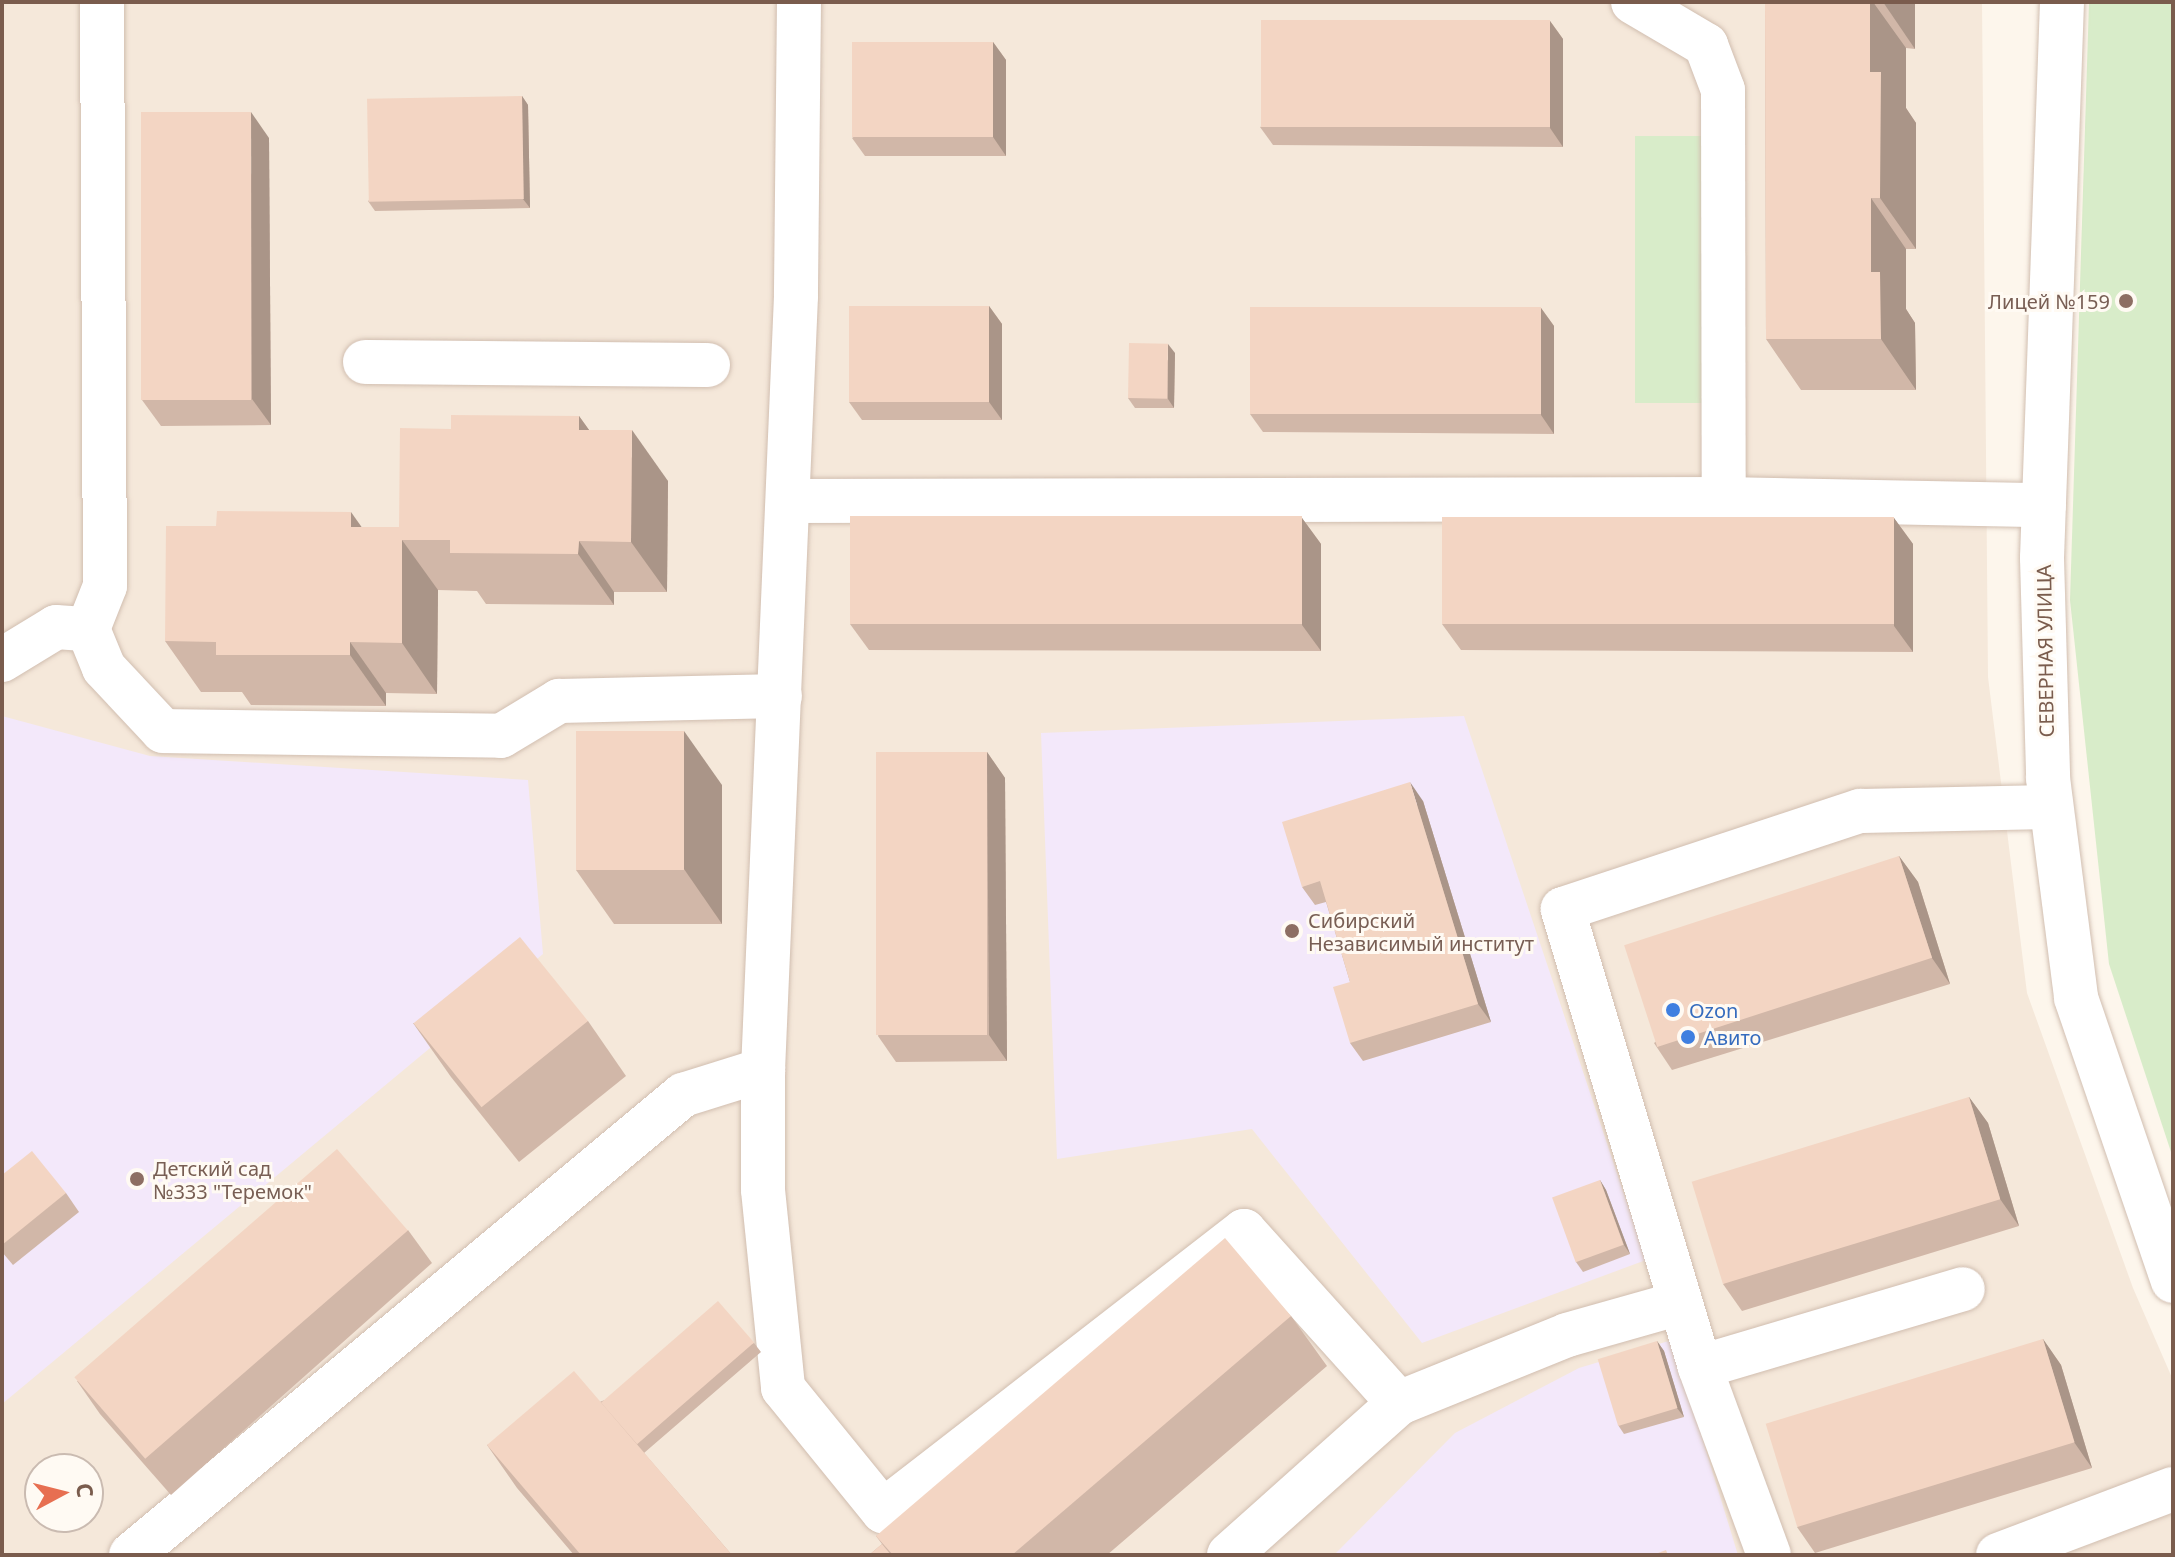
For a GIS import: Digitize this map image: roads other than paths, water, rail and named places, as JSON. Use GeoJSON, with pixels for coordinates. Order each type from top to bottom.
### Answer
{"type":"FeatureCollection","features":[{"type":"Feature","properties":{"kind":"street"},"geometry":{"type":"LineString","coordinates":[[102,2],[105,586],[88,629],[104,668],[163,731],[501,736],[559,701],[780,696]]}},
{"type":"Feature","properties":{"kind":"street"},"geometry":{"type":"LineString","coordinates":[[799,2],[788,501],[763,1070],[763,1190],[783,1388],[883,1511],[1244,1231],[1399,1403]]}},
{"type":"Feature","properties":{"kind":"street"},"geometry":{"type":"LineString","coordinates":[[1633,2],[1706,45],[1723,90],[1724,499]]}},
{"type":"Feature","properties":{"kind":"street","name":"СЕВЕРНАЯ УЛИЦА"},"geometry":{"type":"LineString","coordinates":[[2062,2],[2044,505],[2050,807],[2076,998],[2173,1281]]}},
{"type":"Feature","properties":{"kind":"street"},"geometry":{"type":"LineString","coordinates":[[365,362],[708,365]]}},
{"type":"Feature","properties":{"kind":"street"},"geometry":{"type":"LineString","coordinates":[[788,501],[1724,499],[2044,505]]}},
{"type":"Feature","properties":{"kind":"street"},"geometry":{"type":"LineString","coordinates":[[2,660],[56,627],[88,629]]}},
{"type":"Feature","properties":{"kind":"street"},"geometry":{"type":"LineString","coordinates":[[1769,1555],[1700,1367],[1563,909],[1860,811],[2050,807]]}},
{"type":"Feature","properties":{"kind":"street"},"geometry":{"type":"LineString","coordinates":[[131,1555],[683,1095],[763,1070]]}},
{"type":"Feature","properties":{"kind":"street"},"geometry":{"type":"LineString","coordinates":[[1700,1367],[1963,1289]]}},
{"type":"Feature","properties":{"kind":"street"},"geometry":{"type":"LineString","coordinates":[[1229,1555],[1399,1403],[1567,1335],[1680,1303]]}},
{"type":"Feature","properties":{"kind":"street"},"geometry":{"type":"LineString","coordinates":[[1998,1555],[2173,1489]]}},
{"type":"Feature","properties":{"kind":"place","name":"Лицей №159"},"geometry":{"type":"Point","coordinates":[2126,301]}},
{"type":"Feature","properties":{"kind":"place","name":"Сибирский Независимый институт"},"geometry":{"type":"Point","coordinates":[1292,931]}},
{"type":"Feature","properties":{"kind":"place","name":"Ozon"},"geometry":{"type":"Point","coordinates":[1673,1010]}},
{"type":"Feature","properties":{"kind":"place","name":"Авито"},"geometry":{"type":"Point","coordinates":[1688,1037]}},
{"type":"Feature","properties":{"kind":"place","name":"Детский сад №333 \"Теремок\""},"geometry":{"type":"Point","coordinates":[137,1179]}}]}
